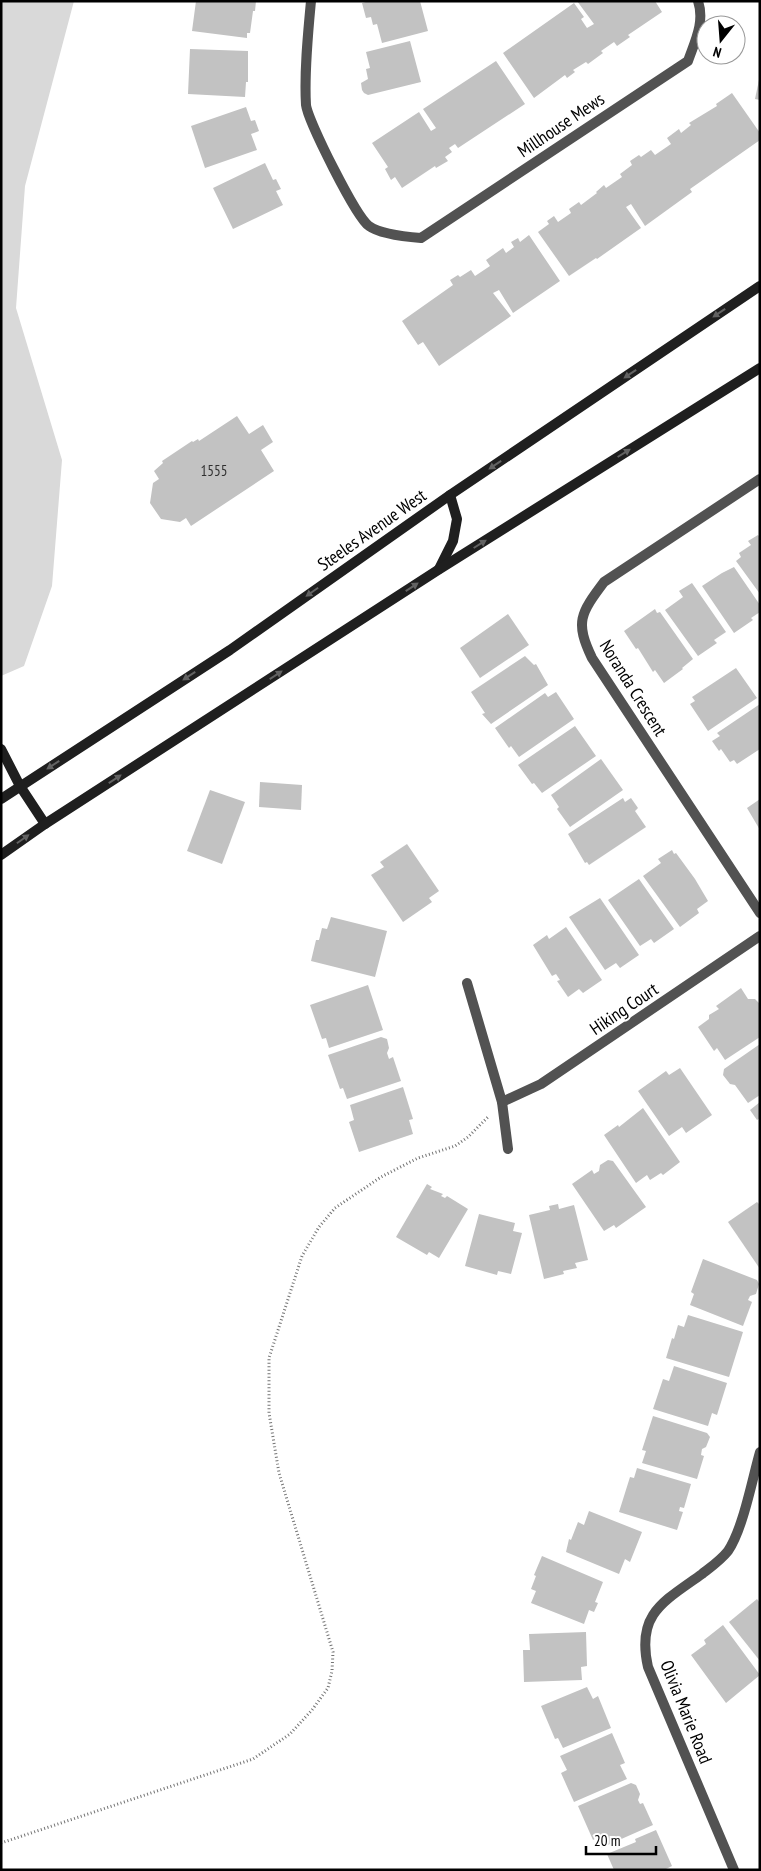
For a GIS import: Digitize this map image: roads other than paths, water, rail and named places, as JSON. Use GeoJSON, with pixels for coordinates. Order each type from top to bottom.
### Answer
{"type":"FeatureCollection","features":[{"type":"Feature","properties":{"kind":"main road","name":"Steeles Avenue West"},"geometry":{"type":"LineString","coordinates":[[1,799],[230,650],[450,495],[760,286]]}},
{"type":"Feature","properties":{"kind":"main road"},"geometry":{"type":"LineString","coordinates":[[1,855],[45,824],[438,570],[760,368]]}},
{"type":"Feature","properties":{"kind":"main road"},"geometry":{"type":"LineString","coordinates":[[438,570],[454,541],[457,519],[450,495]]}},
{"type":"Feature","properties":{"kind":"main road"},"geometry":{"type":"LineString","coordinates":[[1,749],[20,786],[45,824]]}},
{"type":"Feature","properties":{"kind":"street","name":"Millhouse Mews"},"geometry":{"type":"LineString","coordinates":[[311,1],[306,107],[340,184],[369,226],[397,236],[421,238],[688,60],[699,29],[701,9],[698,1]]}},
{"type":"Feature","properties":{"kind":"street","name":"Noranda Crescent"},"geometry":{"type":"LineString","coordinates":[[760,479],[604,582],[590,601],[581,620],[583,639],[592,658],[760,913]]}},
{"type":"Feature","properties":{"kind":"street","name":"Hiking Court"},"geometry":{"type":"LineString","coordinates":[[502,1102],[542,1084],[760,936]]}},
{"type":"Feature","properties":{"kind":"street"},"geometry":{"type":"LineString","coordinates":[[467,983],[502,1102],[508,1149]]}},
{"type":"Feature","properties":{"kind":"street","name":"Olivia Marie Road"},"geometry":{"type":"LineString","coordinates":[[734,1870],[648,1667],[644,1651],[644,1636],[647,1623],[655,1611],[676,1592],[713,1566],[726,1553],[738,1528],[760,1452]]}}]}
